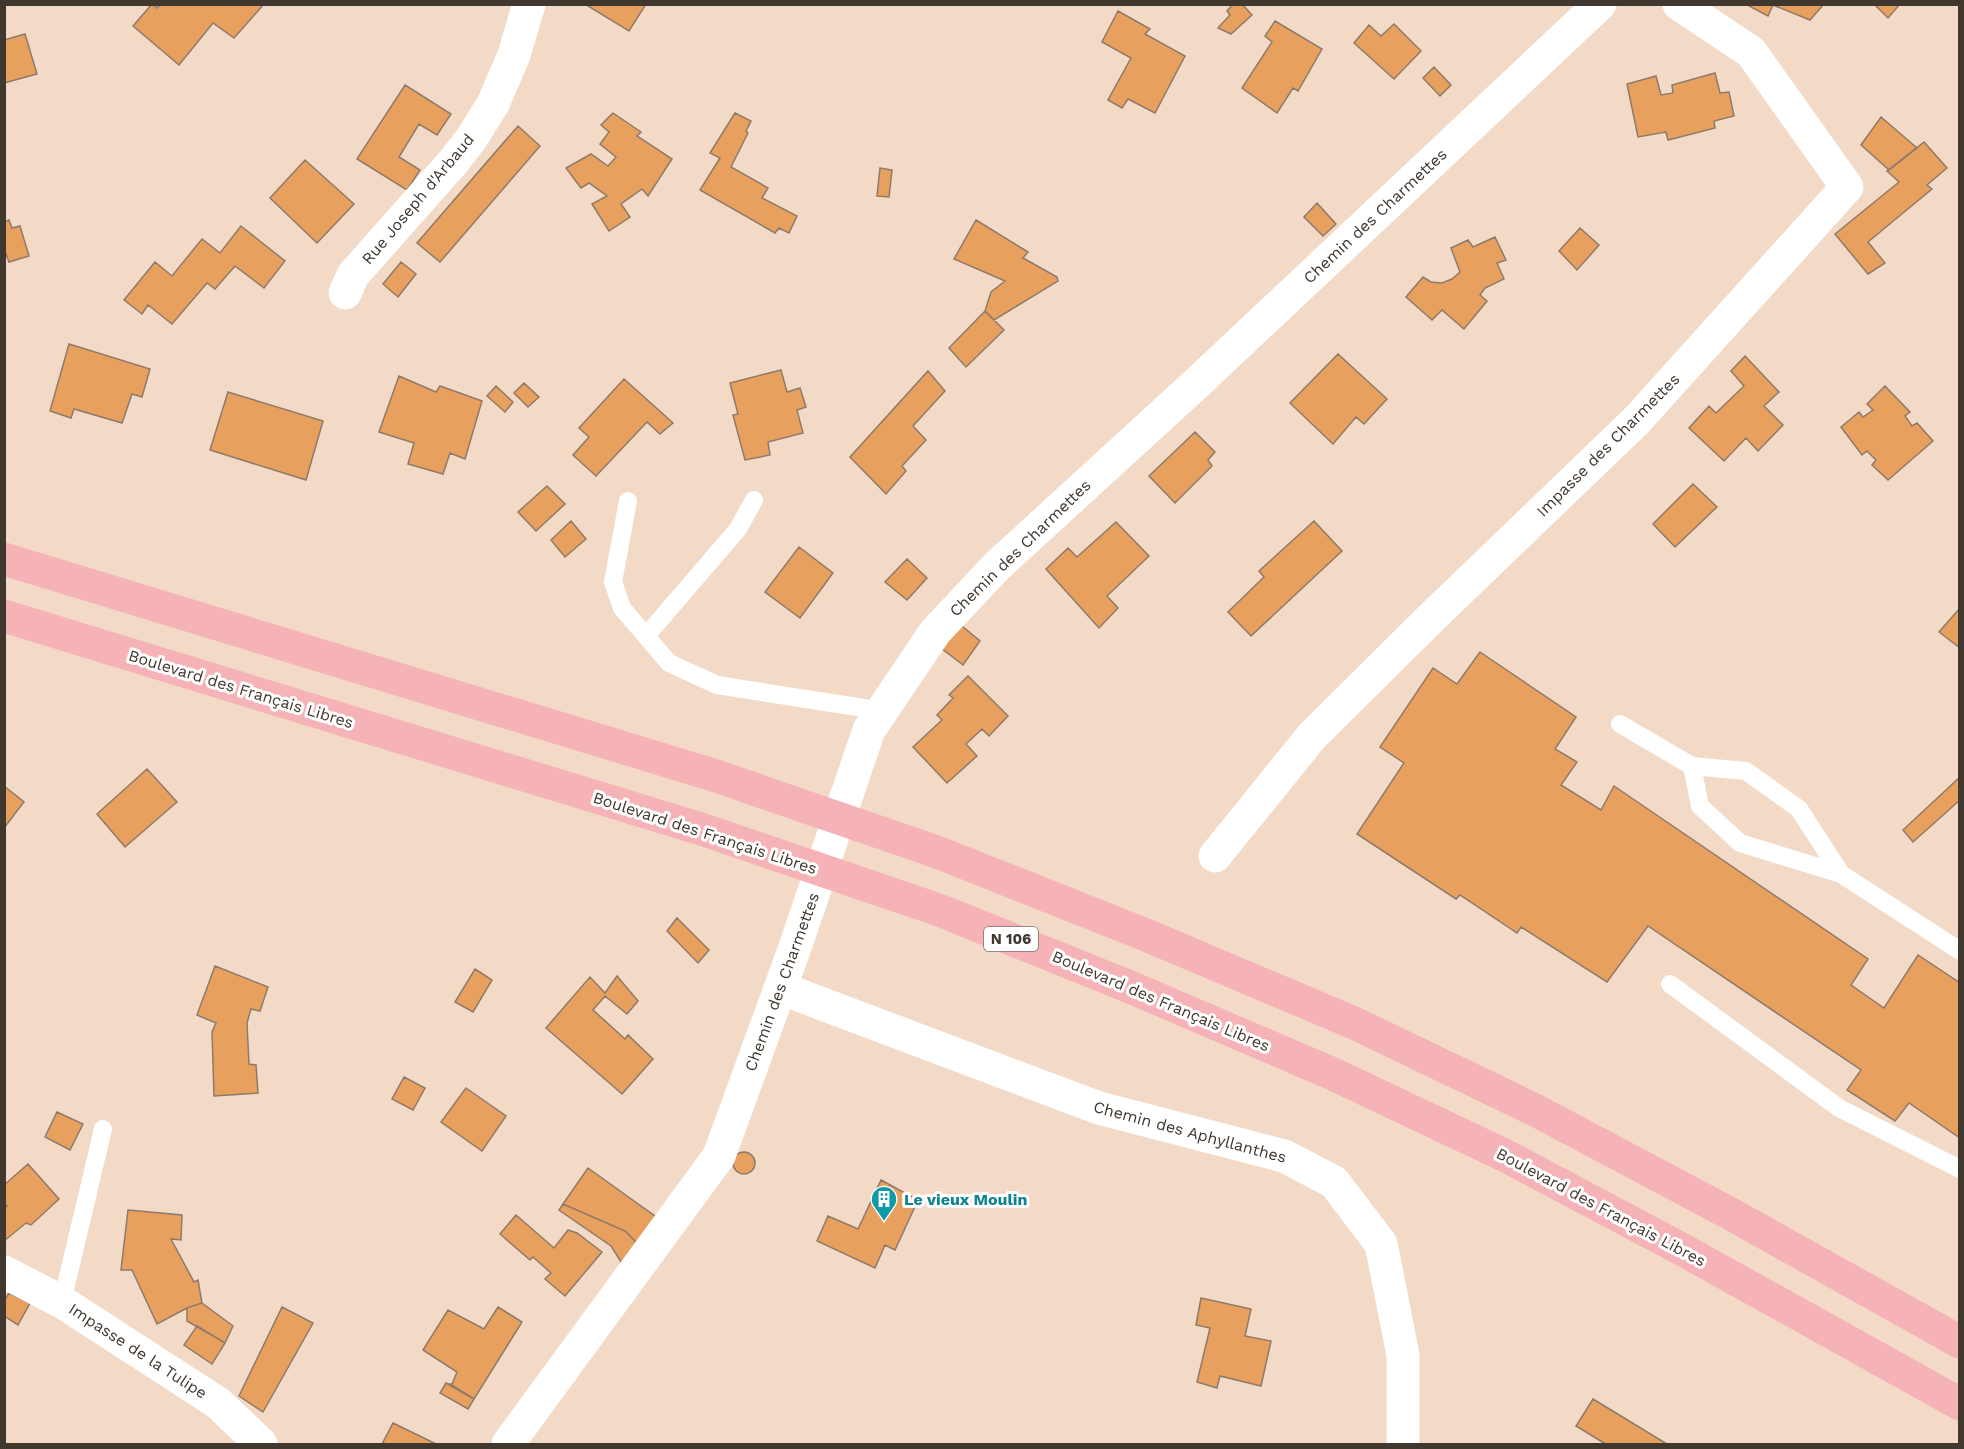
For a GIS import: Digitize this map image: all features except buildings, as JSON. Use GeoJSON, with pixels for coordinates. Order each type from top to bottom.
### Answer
{"type":"FeatureCollection","features":[{"type":"Feature","properties":{"kind":"main road"},"geometry":{"type":"LineString","coordinates":[[4,559],[712,776],[937,852],[1146,935],[1354,1023],[1535,1110],[1729,1213],[1959,1342]]}},
{"type":"Feature","properties":{"kind":"main road","name":"Boulevard des Français Libres"},"geometry":{"type":"LineString","coordinates":[[4,616],[701,829],[950,914],[1130,987],[1333,1074],[1506,1156],[1685,1251],[1959,1404]]}},
{"type":"Feature","properties":{"kind":"street","name":"Rue Joseph d'Arbaud"},"geometry":{"type":"LineString","coordinates":[[345,293],[353,275],[454,161],[493,104],[514,55],[529,4]]}},
{"type":"Feature","properties":{"kind":"street","name":"Chemin des Charmettes"},"geometry":{"type":"LineString","coordinates":[[508,1444],[719,1156],[876,720],[935,632],[997,566],[1205,375],[1600,4]]}},
{"type":"Feature","properties":{"kind":"street","name":"Impasse des Charmettes"},"geometry":{"type":"LineString","coordinates":[[1215,856],[1312,736],[1637,420],[1847,187],[1751,52],[1679,4]]}},
{"type":"Feature","properties":{"kind":"street","name":"Chemin des Aphyllanthes"},"geometry":{"type":"LineString","coordinates":[[780,988],[1099,1108],[1284,1156],[1334,1182],[1381,1244],[1403,1355],[1403,1444]]}},
{"type":"Feature","properties":{"kind":"street","name":"Impasse de la Tulipe"},"geometry":{"type":"LineString","coordinates":[[4,1272],[62,1302],[218,1403],[261,1444]]}},
{"type":"Feature","properties":{"kind":"lane"},"geometry":{"type":"LineString","coordinates":[[628,501],[613,582],[622,608],[669,663],[717,684],[876,720]]}},
{"type":"Feature","properties":{"kind":"lane"},"geometry":{"type":"LineString","coordinates":[[646,636],[738,530],[754,501]]}},
{"type":"Feature","properties":{"kind":"lane"},"geometry":{"type":"LineString","coordinates":[[1620,724],[1692,765],[1746,771],[1798,809],[1841,874]]}},
{"type":"Feature","properties":{"kind":"lane"},"geometry":{"type":"LineString","coordinates":[[1692,765],[1700,806],[1740,843],[1841,874],[1959,951]]}},
{"type":"Feature","properties":{"kind":"lane"},"geometry":{"type":"LineString","coordinates":[[1670,984],[1839,1108],[1959,1169]]}},
{"type":"Feature","properties":{"kind":"lane"},"geometry":{"type":"LineString","coordinates":[[62,1302],[103,1129]]}},
{"type":"Feature","properties":{"kind":"place","name":"Le vieux Moulin"},"geometry":{"type":"Point","coordinates":[884,1222]}}]}
